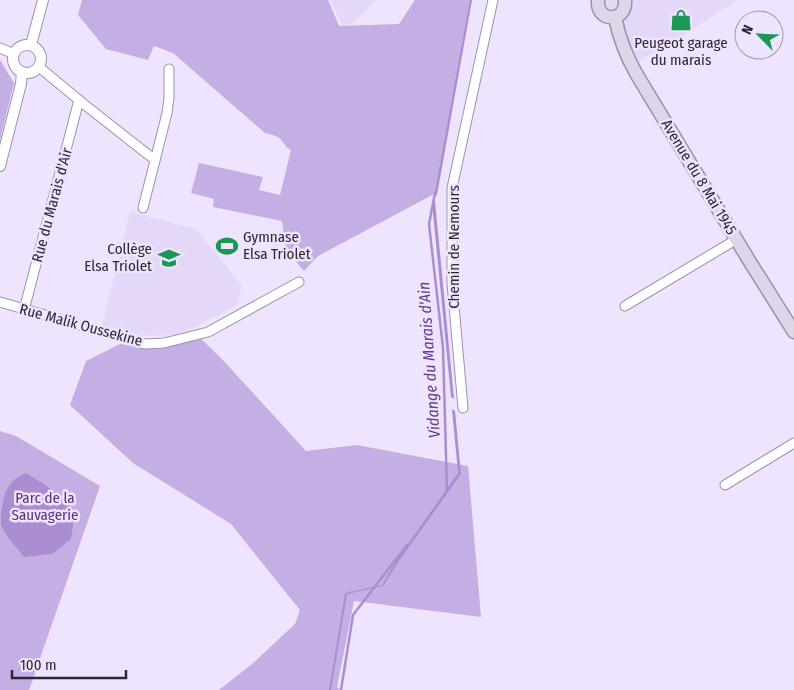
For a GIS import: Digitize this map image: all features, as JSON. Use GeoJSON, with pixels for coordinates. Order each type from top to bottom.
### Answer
{"type":"FeatureCollection","features":[{"type":"Feature","properties":{"kind":"main road"},"geometry":{"type":"LineString","coordinates":[[598,0],[598,7],[602,14],[610,18],[622,13],[626,6],[625,0]]}},
{"type":"Feature","properties":{"kind":"main road","name":"Avenue du 8 Mai 1945"},"geometry":{"type":"LineString","coordinates":[[615,17],[627,58],[794,332]]}},
{"type":"Feature","properties":{"kind":"street"},"geometry":{"type":"LineString","coordinates":[[31,45],[43,0]]}},
{"type":"Feature","properties":{"kind":"street","name":"Chemin de Nemours"},"geometry":{"type":"LineString","coordinates":[[463,408],[452,283],[452,188],[493,0]]}},
{"type":"Feature","properties":{"kind":"street"},"geometry":{"type":"LineString","coordinates":[[31,45],[41,54],[42,59],[39,67],[32,73],[22,72],[15,67],[14,54],[19,47],[31,45]]}},
{"type":"Feature","properties":{"kind":"street"},"geometry":{"type":"LineString","coordinates":[[0,48],[14,54]]}},
{"type":"Feature","properties":{"kind":"street"},"geometry":{"type":"LineString","coordinates":[[39,67],[155,160]]}},
{"type":"Feature","properties":{"kind":"street"},"geometry":{"type":"LineString","coordinates":[[143,208],[168,105],[169,69]]}},
{"type":"Feature","properties":{"kind":"street"},"geometry":{"type":"LineString","coordinates":[[0,166],[21,84],[22,72]]}},
{"type":"Feature","properties":{"kind":"street","name":"Rue du Marais d'Air"},"geometry":{"type":"LineString","coordinates":[[24,310],[79,100]]}},
{"type":"Feature","properties":{"kind":"street"},"geometry":{"type":"LineString","coordinates":[[625,306],[737,239]]}},
{"type":"Feature","properties":{"kind":"street","name":"Rue Malik Oussekine"},"geometry":{"type":"LineString","coordinates":[[0,302],[145,344],[164,343],[208,332],[299,282]]}},
{"type":"Feature","properties":{"kind":"street"},"geometry":{"type":"LineString","coordinates":[[725,484],[794,443]]}},
{"type":"Feature","properties":{"kind":"shaded area"},"geometry":{"type":"Polygon","coordinates":[[[331,0],[377,0],[351,24],[342,25],[331,0]]]}},
{"type":"Feature","properties":{"kind":"shaded area"},"geometry":{"type":"Polygon","coordinates":[[[470,0],[472,0],[437,195],[434,197],[470,0]]]}},
{"type":"Feature","properties":{"kind":"shaded area"},"geometry":{"type":"Polygon","coordinates":[[[598,0],[737,0],[687,33],[636,63],[598,0]]]}},
{"type":"Feature","properties":{"kind":"shaded area"},"geometry":{"type":"Polygon","coordinates":[[[435,201],[454,399],[451,397],[432,203],[435,201]]]}},
{"type":"Feature","properties":{"kind":"shaded area","name":"Collège Elsa Triolet"},"geometry":{"type":"Polygon","coordinates":[[[130,212],[196,229],[242,286],[237,305],[193,328],[172,335],[139,336],[102,327],[130,212]]]}},
{"type":"Feature","properties":{"kind":"shaded area"},"geometry":{"type":"Polygon","coordinates":[[[452,409],[455,411],[461,474],[383,586],[347,594],[331,690],[329,690],[345,593],[382,585],[396,561],[458,473],[452,409]]]}},
{"type":"Feature","properties":{"kind":"shaded area"},"geometry":{"type":"Polygon","coordinates":[[[26,473],[53,490],[75,512],[71,539],[52,554],[24,557],[1,525],[2,508],[7,490],[14,480],[26,473]]]}},
{"type":"Feature","properties":{"kind":"green space"},"geometry":{"type":"Polygon","coordinates":[[[82,0],[328,0],[339,26],[399,24],[415,0],[471,0],[436,193],[318,256],[304,271],[286,250],[282,221],[213,207],[214,199],[191,193],[199,163],[263,177],[259,190],[280,195],[291,150],[278,137],[265,133],[173,53],[154,46],[148,60],[106,49],[78,15],[82,0]]]}},
{"type":"Feature","properties":{"kind":"green space"},"geometry":{"type":"Polygon","coordinates":[[[0,60],[14,83],[0,140],[0,60]]]}},
{"type":"Feature","properties":{"kind":"green space"},"geometry":{"type":"Polygon","coordinates":[[[200,338],[221,358],[306,451],[357,445],[468,466],[481,617],[354,601],[337,687],[340,690],[219,690],[252,664],[295,624],[300,610],[231,524],[133,463],[70,405],[86,361],[120,344],[160,349],[200,338]]]}},
{"type":"Feature","properties":{"kind":"green space","name":"Parc de la Sauvagerie"},"geometry":{"type":"Polygon","coordinates":[[[0,431],[16,436],[100,486],[29,690],[0,690],[0,431]]]}},
{"type":"Feature","properties":{"kind":"waterway","name":"Vidange du Marais d'Ain"},"geometry":{"type":"LineString","coordinates":[[435,193],[429,224],[443,348],[447,491]]}},
{"type":"Feature","properties":{"kind":"waterway","name":"Vidange du Marais d'Ain"},"geometry":{"type":"LineString","coordinates":[[341,690],[353,615],[407,545]]}},
{"type":"Feature","properties":{"kind":"place","name":"Peugeot garage du marais"},"geometry":{"type":"Point","coordinates":[681,20]}},
{"type":"Feature","properties":{"kind":"place","name":"Gymnase Elsa Triolet"},"geometry":{"type":"Point","coordinates":[227,246]}},
{"type":"Feature","properties":{"kind":"place","name":"Collège Elsa Triolet"},"geometry":{"type":"Point","coordinates":[169,258]}}]}
